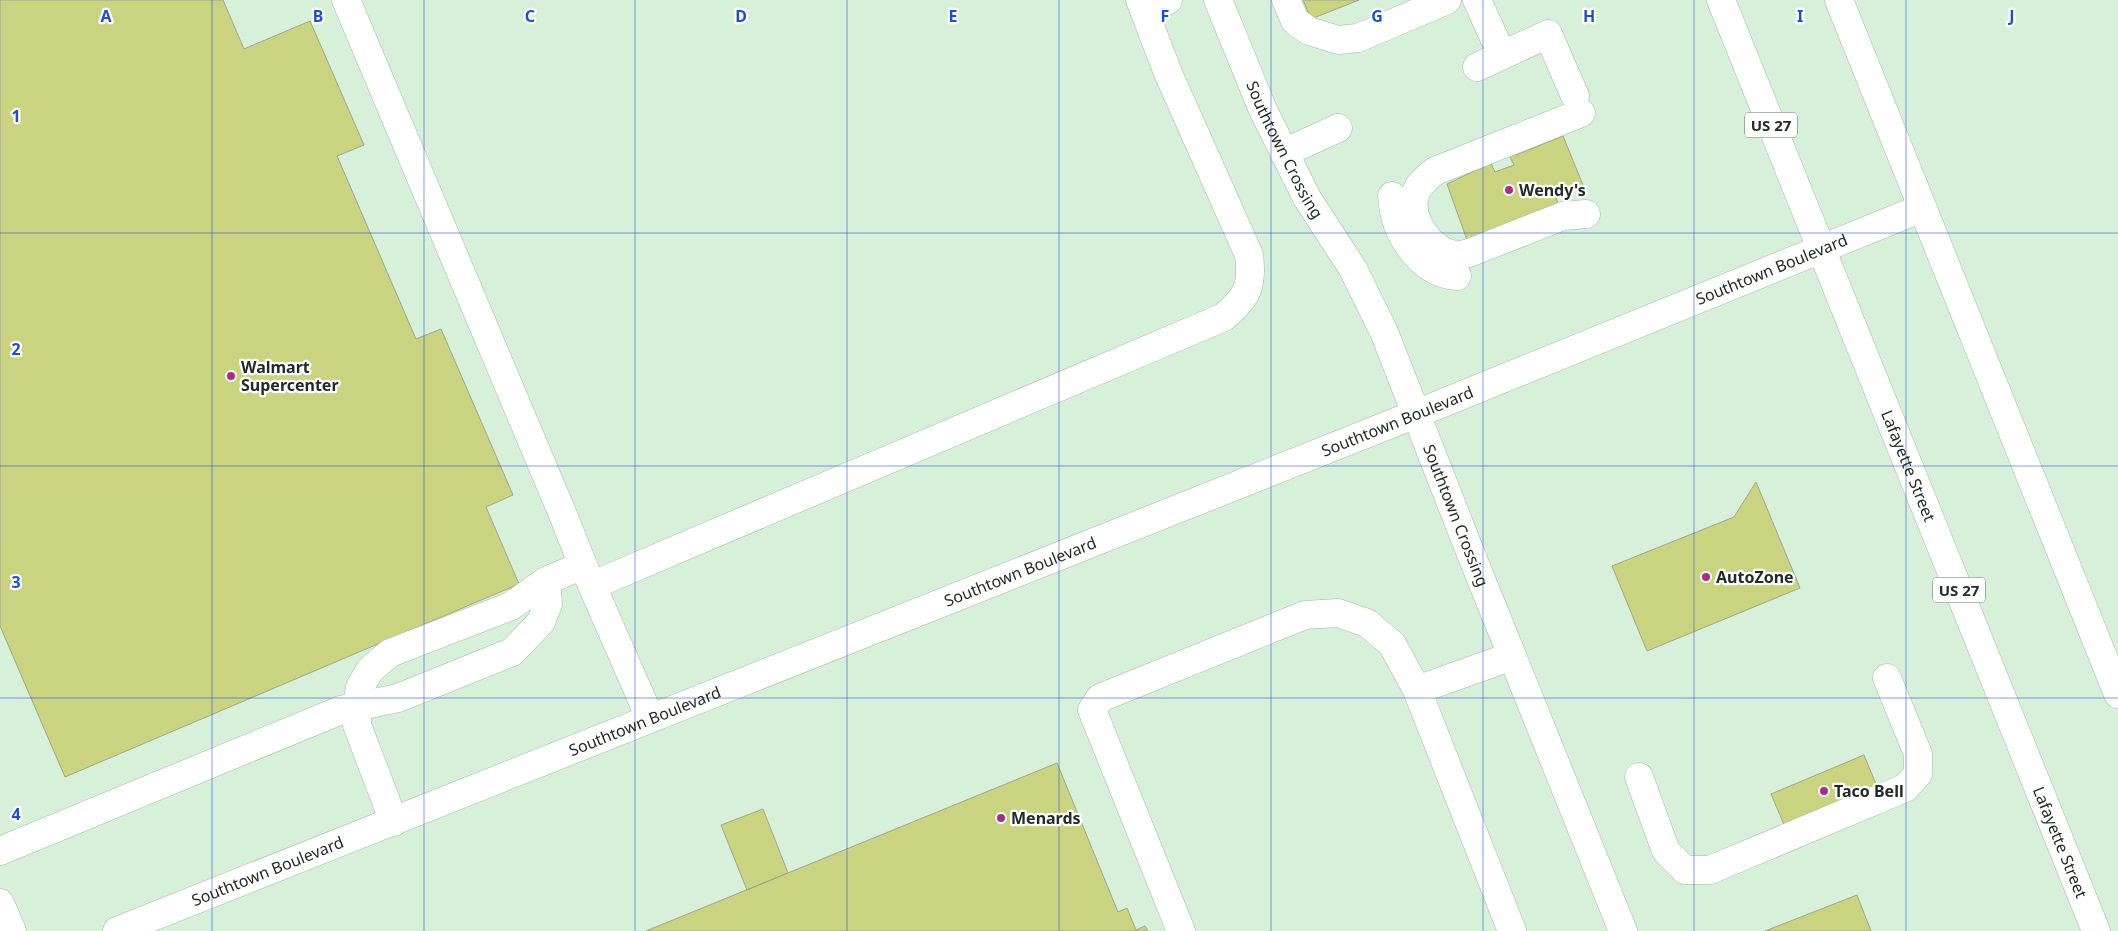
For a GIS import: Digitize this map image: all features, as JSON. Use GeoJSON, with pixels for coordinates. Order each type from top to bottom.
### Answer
{"type":"FeatureCollection","features":[{"type":"Feature","properties":{"kind":"main road"},"geometry":{"type":"LineString","coordinates":[[346,0],[650,718]]}},
{"type":"Feature","properties":{"kind":"main road","name":"Southtown Crossing"},"geometry":{"type":"LineString","coordinates":[[1218,0],[1263,110],[1284,153],[1307,198],[1353,269],[1384,332],[1623,931]]}},
{"type":"Feature","properties":{"kind":"main road"},"geometry":{"type":"LineString","coordinates":[[1286,0],[1295,21],[1309,31],[1338,40],[1358,38],[1447,0]]}},
{"type":"Feature","properties":{"kind":"main road"},"geometry":{"type":"LineString","coordinates":[[1477,0],[1502,55]]}},
{"type":"Feature","properties":{"kind":"main road","name":"Lafayette Street"},"geometry":{"type":"LineString","coordinates":[[1721,0],[2096,931]]}},
{"type":"Feature","properties":{"kind":"main road"},"geometry":{"type":"LineString","coordinates":[[1839,0],[2118,694]]}},
{"type":"Feature","properties":{"kind":"main road"},"geometry":{"type":"LineString","coordinates":[[394,822],[357,725],[360,687],[370,670],[390,653],[511,606],[546,581],[588,575],[1224,317],[1243,300],[1252,277],[1249,256],[1168,73],[1151,3]]}},
{"type":"Feature","properties":{"kind":"main road"},"geometry":{"type":"LineString","coordinates":[[1476,67],[1548,34],[1578,104],[1435,171],[1421,184],[1413,205],[1421,229],[1429,240],[1441,250],[1455,255],[1469,253],[1563,216],[1586,214]]}},
{"type":"Feature","properties":{"kind":"main road"},"geometry":{"type":"LineString","coordinates":[[1284,153],[1338,128]]}},
{"type":"Feature","properties":{"kind":"main road"},"geometry":{"type":"LineString","coordinates":[[1392,196],[1393,211],[1399,228],[1410,246],[1434,271],[1457,276]]}},
{"type":"Feature","properties":{"kind":"main road","name":"Southtown Boulevard"},"geometry":{"type":"LineString","coordinates":[[117,931],[1416,414],[1922,208]]}},
{"type":"Feature","properties":{"kind":"main road"},"geometry":{"type":"LineString","coordinates":[[0,851],[341,710],[398,698],[512,652],[541,622],[548,604],[546,581]]}},
{"type":"Feature","properties":{"kind":"main road"},"geometry":{"type":"LineString","coordinates":[[1181,931],[1092,710],[1100,698],[1306,615],[1338,613],[1367,623],[1392,644],[1417,690],[1512,931]]}},
{"type":"Feature","properties":{"kind":"main road"},"geometry":{"type":"LineString","coordinates":[[1417,690],[1512,656]]}},
{"type":"Feature","properties":{"kind":"main road"},"geometry":{"type":"LineString","coordinates":[[1639,777],[1666,851],[1685,870],[1710,870],[1905,788],[1918,774],[1918,754],[1887,678]]}},
{"type":"Feature","properties":{"kind":"main road"},"geometry":{"type":"LineString","coordinates":[[0,903],[12,931]]}},
{"type":"Feature","properties":{"kind":"building","name":"Walmart Supercenter"},"geometry":{"type":"Polygon","coordinates":[[[0,0],[223,0],[244,49],[310,21],[364,145],[337,156],[416,339],[441,329],[513,495],[486,507],[519,584],[65,777],[0,626],[0,0]]]}},
{"type":"Feature","properties":{"kind":"building"},"geometry":{"type":"Polygon","coordinates":[[[1303,0],[1359,0],[1311,19],[1303,0]]]}},
{"type":"Feature","properties":{"kind":"building","name":"Wendy's"},"geometry":{"type":"Polygon","coordinates":[[[1563,136],[1583,185],[1555,195],[1558,203],[1536,212],[1538,217],[1467,240],[1447,184],[1491,163],[1495,172],[1514,165],[1509,155],[1515,153],[1516,155],[1563,136]]]}},
{"type":"Feature","properties":{"kind":"building","name":"AutoZone"},"geometry":{"type":"Polygon","coordinates":[[[1756,482],[1800,588],[1647,651],[1612,566],[1734,517],[1756,482]]]}},
{"type":"Feature","properties":{"kind":"building","name":"Taco Bell"},"geometry":{"type":"Polygon","coordinates":[[[1864,755],[1878,789],[1785,827],[1771,794],[1864,755]]]}},
{"type":"Feature","properties":{"kind":"building","name":"Menards"},"geometry":{"type":"Polygon","coordinates":[[[1057,763],[1118,912],[1127,908],[1136,930],[1145,926],[1148,931],[646,931],[1057,763]]]}},
{"type":"Feature","properties":{"kind":"building"},"geometry":{"type":"Polygon","coordinates":[[[763,809],[788,873],[747,890],[721,825],[763,809]]]}},
{"type":"Feature","properties":{"kind":"building"},"geometry":{"type":"Polygon","coordinates":[[[1857,895],[1871,931],[1765,931],[1857,895]]]}},
{"type":"Feature","properties":{"kind":"place","name":"Wendy's"},"geometry":{"type":"Point","coordinates":[1509,190]}},
{"type":"Feature","properties":{"kind":"place","name":"Walmart Supercenter"},"geometry":{"type":"Point","coordinates":[231,376]}},
{"type":"Feature","properties":{"kind":"place","name":"AutoZone"},"geometry":{"type":"Point","coordinates":[1706,577]}},
{"type":"Feature","properties":{"kind":"place","name":"Taco Bell"},"geometry":{"type":"Point","coordinates":[1824,791]}},
{"type":"Feature","properties":{"kind":"place","name":"Menards"},"geometry":{"type":"Point","coordinates":[1001,818]}}]}
